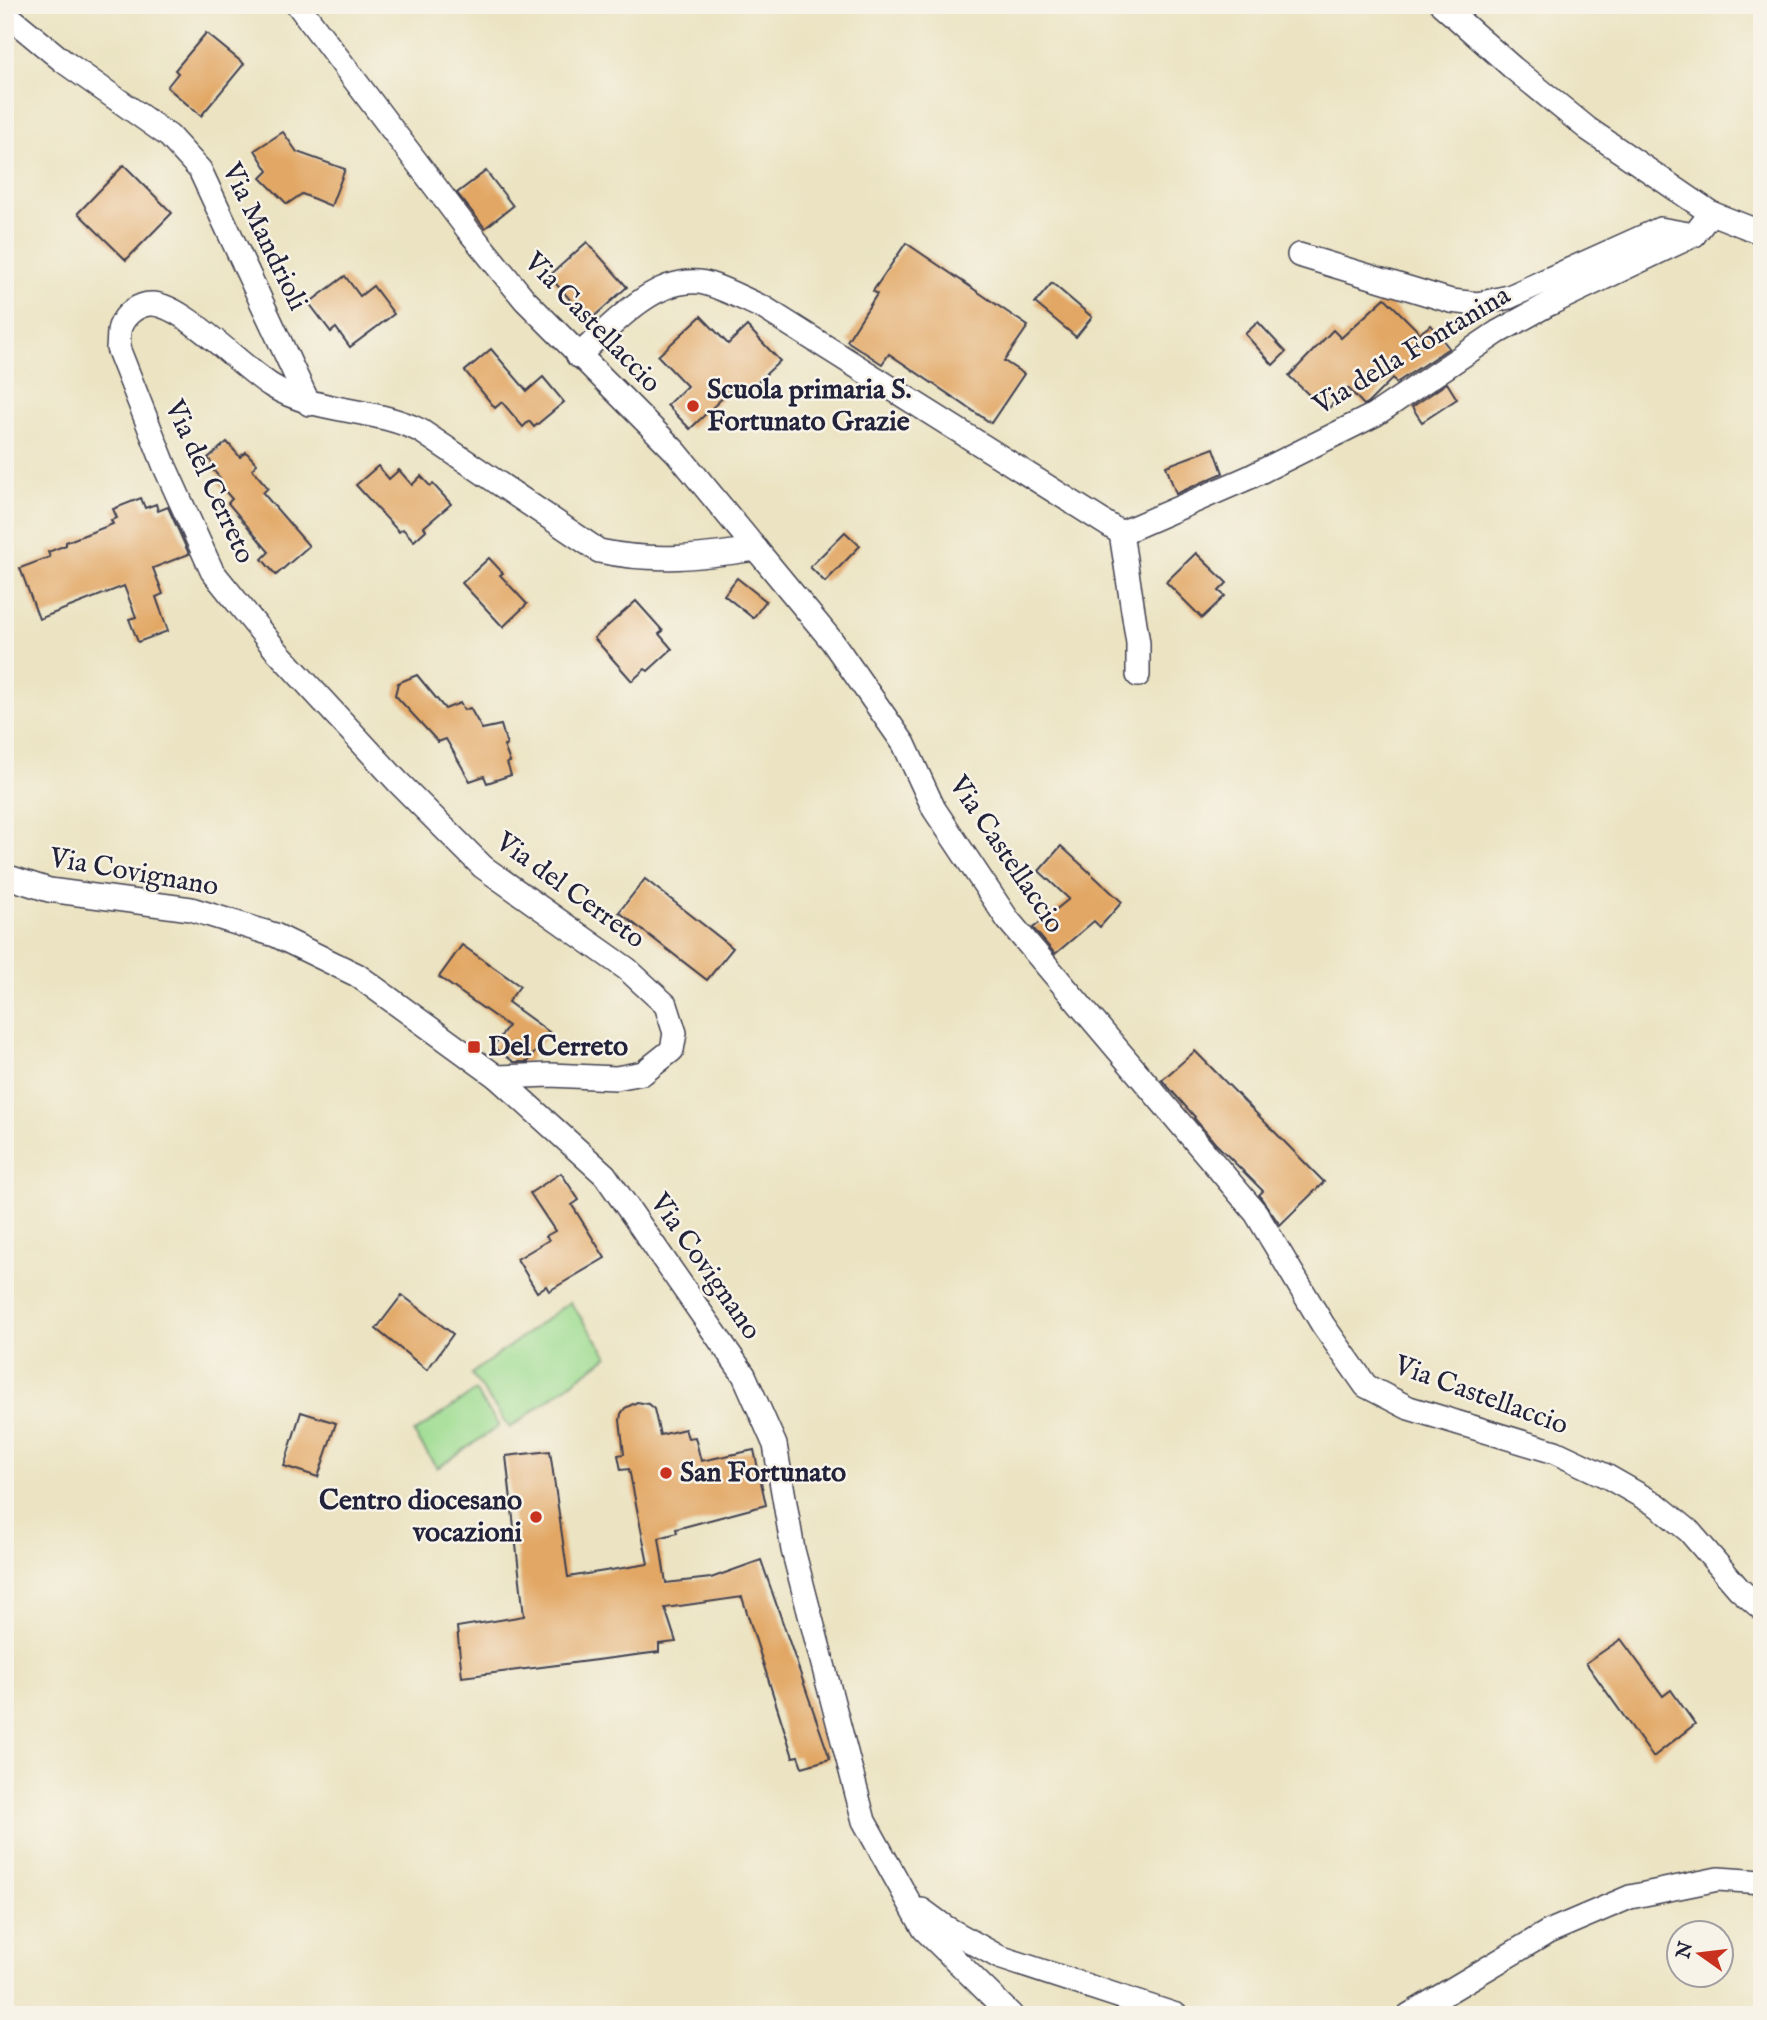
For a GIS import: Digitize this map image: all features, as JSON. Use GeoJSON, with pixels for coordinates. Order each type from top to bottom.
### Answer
{"type":"FeatureCollection","features":[{"type":"Feature","properties":{"kind":"street"},"geometry":{"type":"LineString","coordinates":[[6,15],[7,5]]}},
{"type":"Feature","properties":{"kind":"street","name":"Via Castellaccio"},"geometry":{"type":"LineString","coordinates":[[298,5],[468,230],[525,300],[676,452],[832,641],[904,744],[934,809],[1007,920],[1256,1213],[1323,1325],[1366,1386],[1409,1408],[1555,1452],[1608,1477],[1657,1505],[1689,1531],[1739,1589],[1762,1609]]}},
{"type":"Feature","properties":{"kind":"street"},"geometry":{"type":"LineString","coordinates":[[1441,5],[1588,129],[1711,213],[1762,233]]}},
{"type":"Feature","properties":{"kind":"street","name":"Via Mandrioli"},"geometry":{"type":"LineString","coordinates":[[6,15],[63,61],[169,136],[200,170],[309,404]]}},
{"type":"Feature","properties":{"kind":"street","name":"Via della Fontanina"},"geometry":{"type":"LineString","coordinates":[[1121,533],[1250,477],[1376,414],[1498,332],[1549,304],[1695,235],[1711,213]]}},
{"type":"Feature","properties":{"kind":"street","name":"Via della Fontanina"},"geometry":{"type":"LineString","coordinates":[[1299,255],[1451,301],[1478,304],[1508,297],[1660,229],[1695,235]]}},
{"type":"Feature","properties":{"kind":"street"},"geometry":{"type":"LineString","coordinates":[[578,356],[652,292],[675,283],[701,282],[764,308],[1121,533],[1138,643],[1138,675]]}},
{"type":"Feature","properties":{"kind":"street","name":"Via del Cerreto"},"geometry":{"type":"LineString","coordinates":[[497,1077],[550,1075],[616,1078],[643,1073],[672,1050],[675,1033],[666,1005],[627,969],[483,867],[398,782],[275,649],[212,570],[165,467],[118,348],[120,327],[132,310],[151,303],[172,308],[272,386],[309,404],[401,421],[421,431],[599,551],[632,558],[694,558],[756,549]]}},
{"type":"Feature","properties":{"kind":"street","name":"Via Covignano"},"geometry":{"type":"LineString","coordinates":[[5,876],[49,890],[191,909],[275,935],[357,975],[497,1077],[605,1175],[744,1375],[775,1446],[793,1550],[864,1821],[924,1929],[1011,2015]]}},
{"type":"Feature","properties":{"kind":"street"},"geometry":{"type":"LineString","coordinates":[[1409,2015],[1548,1932],[1630,1896],[1718,1879],[1762,1882]]}},
{"type":"Feature","properties":{"kind":"street"},"geometry":{"type":"LineString","coordinates":[[910,1902],[945,1927],[999,1957],[1176,2015]]}},
{"type":"Feature","properties":{"kind":"green space"},"geometry":{"type":"Polygon","coordinates":[[[570,1302],[608,1356],[510,1428],[471,1374],[570,1302]]]}},
{"type":"Feature","properties":{"kind":"green space"},"geometry":{"type":"Polygon","coordinates":[[[475,1391],[499,1426],[437,1468],[414,1433],[475,1391]]]}},
{"type":"Feature","properties":{"kind":"building"},"geometry":{"type":"Polygon","coordinates":[[[206,33],[244,64],[201,116],[167,87],[178,73],[175,70],[206,33]]]}},
{"type":"Feature","properties":{"kind":"building"},"geometry":{"type":"Polygon","coordinates":[[[283,132],[297,152],[345,169],[331,206],[302,194],[287,204],[261,178],[268,171],[255,150],[283,132]]]}},
{"type":"Feature","properties":{"kind":"building"},"geometry":{"type":"Polygon","coordinates":[[[124,165],[172,213],[126,260],[78,213],[124,165]]]}},
{"type":"Feature","properties":{"kind":"building"},"geometry":{"type":"Polygon","coordinates":[[[486,171],[513,206],[485,228],[457,193],[486,171]]]}},
{"type":"Feature","properties":{"kind":"building"},"geometry":{"type":"Polygon","coordinates":[[[587,242],[627,287],[589,321],[549,276],[587,242]]]}},
{"type":"Feature","properties":{"kind":"building"},"geometry":{"type":"Polygon","coordinates":[[[906,243],[1028,326],[1004,361],[1024,374],[991,423],[889,354],[882,364],[847,341],[877,294],[873,291],[906,243]]]}},
{"type":"Feature","properties":{"kind":"building"},"geometry":{"type":"Polygon","coordinates":[[[345,276],[360,296],[373,286],[394,314],[350,347],[336,328],[331,332],[309,303],[345,276]]]}},
{"type":"Feature","properties":{"kind":"building"},"geometry":{"type":"Polygon","coordinates":[[[1052,283],[1092,317],[1076,337],[1035,303],[1052,283]]]}},
{"type":"Feature","properties":{"kind":"building"},"geometry":{"type":"Polygon","coordinates":[[[1385,298],[1420,333],[1431,325],[1449,348],[1396,383],[1393,378],[1364,405],[1348,388],[1326,411],[1289,376],[1333,330],[1341,338],[1385,298]]]}},
{"type":"Feature","properties":{"kind":"building"},"geometry":{"type":"Polygon","coordinates":[[[701,316],[728,344],[747,326],[780,361],[746,393],[736,385],[690,429],[667,405],[687,386],[658,356],[701,316]]]}},
{"type":"Feature","properties":{"kind":"building"},"geometry":{"type":"Polygon","coordinates":[[[1258,322],[1286,352],[1273,365],[1245,334],[1258,322]]]}},
{"type":"Feature","properties":{"kind":"building"},"geometry":{"type":"Polygon","coordinates":[[[491,349],[527,391],[543,377],[564,402],[534,427],[529,421],[523,427],[502,402],[495,408],[465,371],[491,349]]]}},
{"type":"Feature","properties":{"kind":"building"},"geometry":{"type":"Polygon","coordinates":[[[1447,383],[1457,399],[1422,422],[1412,407],[1447,383]]]}},
{"type":"Feature","properties":{"kind":"building"},"geometry":{"type":"Polygon","coordinates":[[[227,442],[240,457],[246,452],[257,464],[252,469],[268,488],[263,493],[309,546],[276,575],[262,559],[269,552],[228,503],[232,499],[217,482],[220,478],[208,458],[227,442]]]}},
{"type":"Feature","properties":{"kind":"building"},"geometry":{"type":"Polygon","coordinates":[[[1214,448],[1223,473],[1176,494],[1166,466],[1214,448]]]}},
{"type":"Feature","properties":{"kind":"building"},"geometry":{"type":"Polygon","coordinates":[[[378,466],[389,479],[399,470],[412,485],[421,476],[430,486],[433,484],[451,504],[424,527],[426,530],[414,541],[403,529],[399,532],[356,485],[378,466]]]}},
{"type":"Feature","properties":{"kind":"building"},"geometry":{"type":"Polygon","coordinates":[[[141,498],[145,508],[156,504],[158,511],[168,507],[189,554],[153,568],[163,594],[156,597],[168,631],[138,642],[129,619],[136,617],[124,586],[39,619],[20,568],[50,557],[48,552],[66,545],[66,542],[113,524],[111,520],[117,518],[113,509],[141,498]]]}},
{"type":"Feature","properties":{"kind":"building"},"geometry":{"type":"Polygon","coordinates":[[[845,532],[860,546],[825,582],[810,567],[845,532]]]}},
{"type":"Feature","properties":{"kind":"building"},"geometry":{"type":"Polygon","coordinates":[[[1196,553],[1227,583],[1219,591],[1225,596],[1202,618],[1166,582],[1196,553]]]}},
{"type":"Feature","properties":{"kind":"building"},"geometry":{"type":"Polygon","coordinates":[[[489,558],[503,573],[500,575],[527,604],[503,627],[462,583],[489,558]]]}},
{"type":"Feature","properties":{"kind":"building"},"geometry":{"type":"Polygon","coordinates":[[[737,578],[766,601],[753,618],[724,595],[737,578]]]}},
{"type":"Feature","properties":{"kind":"building"},"geometry":{"type":"Polygon","coordinates":[[[636,601],[663,631],[659,634],[672,649],[648,671],[645,669],[632,681],[594,638],[636,601]]]}},
{"type":"Feature","properties":{"kind":"building"},"geometry":{"type":"Polygon","coordinates":[[[417,675],[445,709],[460,703],[464,710],[470,708],[482,729],[501,725],[511,775],[487,783],[484,776],[470,781],[446,739],[438,742],[395,695],[398,683],[417,675]]]}},
{"type":"Feature","properties":{"kind":"building"},"geometry":{"type":"Polygon","coordinates":[[[1061,846],[1122,902],[1100,927],[1094,921],[1055,954],[1033,928],[1069,899],[1039,871],[1061,846]]]}},
{"type":"Feature","properties":{"kind":"building"},"geometry":{"type":"Polygon","coordinates":[[[645,879],[733,948],[707,980],[619,912],[645,879]]]}},
{"type":"Feature","properties":{"kind":"building"},"geometry":{"type":"Polygon","coordinates":[[[462,945],[520,986],[508,1002],[549,1032],[528,1062],[514,1062],[493,1047],[508,1026],[439,977],[462,945]]]}},
{"type":"Feature","properties":{"kind":"building"},"geometry":{"type":"Polygon","coordinates":[[[1195,1051],[1324,1182],[1280,1225],[1259,1195],[1263,1191],[1215,1143],[1162,1080],[1195,1051]]]}},
{"type":"Feature","properties":{"kind":"building"},"geometry":{"type":"Polygon","coordinates":[[[561,1173],[579,1200],[572,1205],[605,1258],[549,1291],[546,1286],[537,1292],[517,1259],[549,1240],[546,1236],[555,1231],[530,1193],[561,1173]]]}},
{"type":"Feature","properties":{"kind":"building"},"geometry":{"type":"Polygon","coordinates":[[[402,1295],[453,1334],[427,1370],[376,1329],[402,1295]]]}},
{"type":"Feature","properties":{"kind":"building"},"geometry":{"type":"Polygon","coordinates":[[[637,1402],[648,1404],[654,1409],[660,1435],[685,1429],[688,1438],[695,1437],[701,1461],[754,1450],[766,1505],[676,1529],[677,1533],[659,1538],[666,1583],[711,1578],[761,1560],[830,1759],[802,1767],[798,1756],[793,1757],[742,1597],[665,1608],[676,1642],[659,1644],[659,1652],[462,1677],[457,1627],[524,1616],[506,1456],[550,1451],[568,1577],[648,1564],[629,1469],[621,1470],[618,1455],[624,1454],[621,1414],[625,1408],[637,1402]]]}},
{"type":"Feature","properties":{"kind":"building"},"geometry":{"type":"Polygon","coordinates":[[[301,1412],[336,1423],[318,1477],[284,1466],[301,1412]]]}},
{"type":"Feature","properties":{"kind":"building"},"geometry":{"type":"Polygon","coordinates":[[[1621,1639],[1663,1696],[1671,1690],[1695,1724],[1653,1757],[1586,1663],[1621,1639]]]}},
{"type":"Feature","properties":{"kind":"place","name":"Scuola primaria S. Fortunato Grazie"},"geometry":{"type":"Point","coordinates":[693,406]}},
{"type":"Feature","properties":{"kind":"place","name":"Del Cerreto"},"geometry":{"type":"Point","coordinates":[474,1047]}},
{"type":"Feature","properties":{"kind":"place","name":"San Fortunato"},"geometry":{"type":"Point","coordinates":[666,1473]}},
{"type":"Feature","properties":{"kind":"place","name":"Centro diocesano vocazioni"},"geometry":{"type":"Point","coordinates":[536,1517]}}]}
